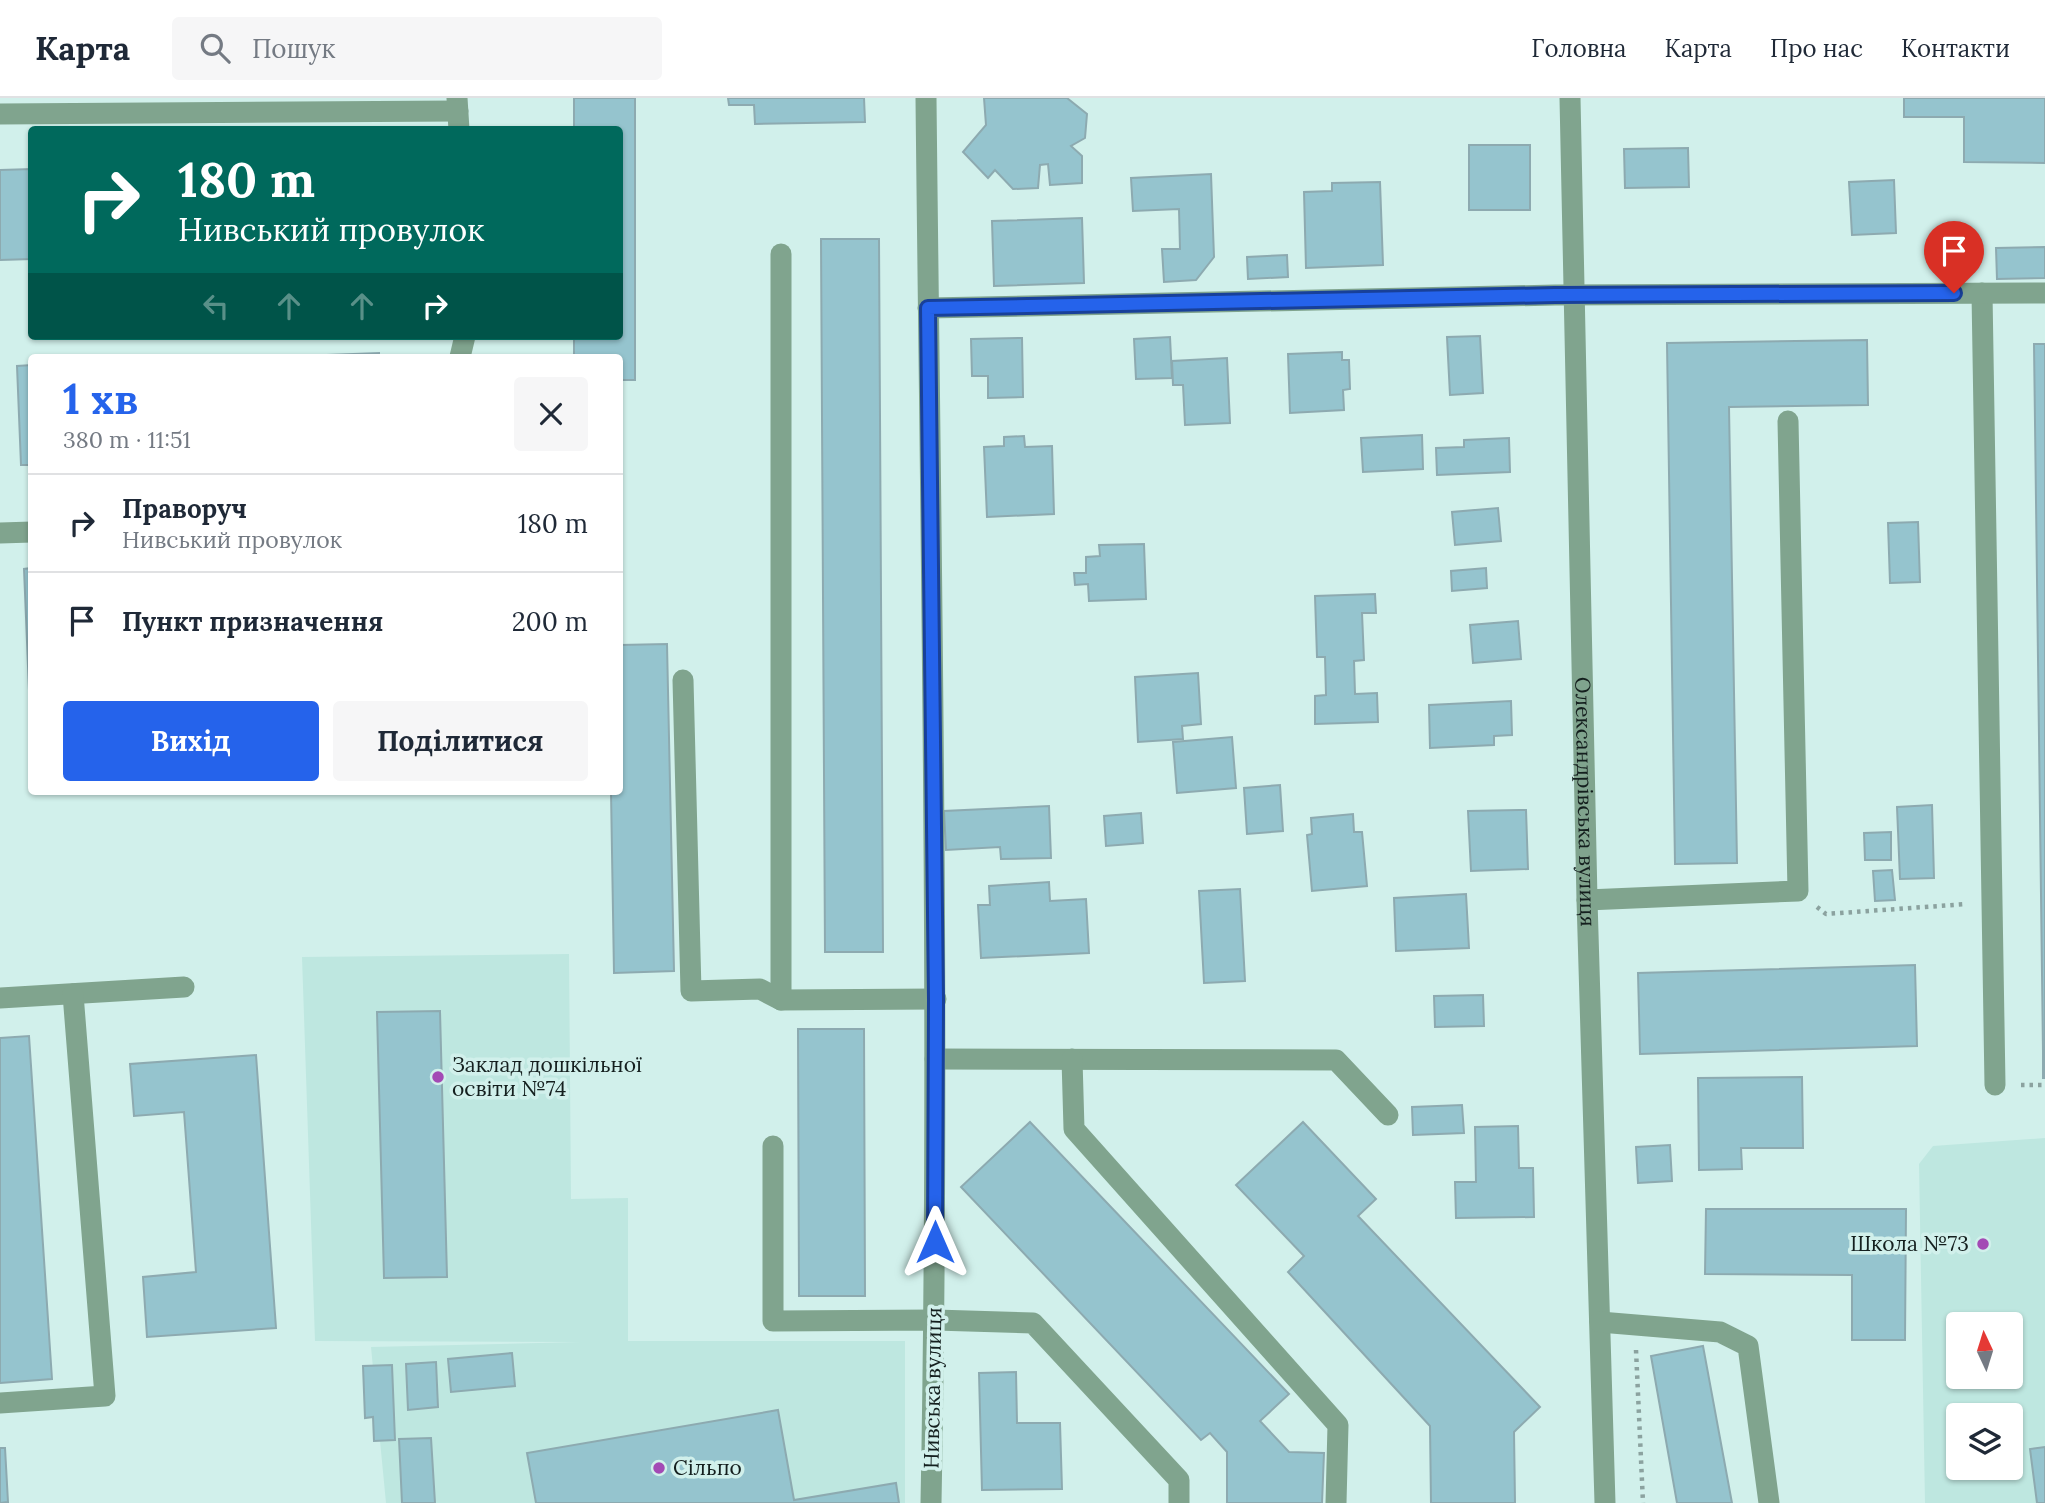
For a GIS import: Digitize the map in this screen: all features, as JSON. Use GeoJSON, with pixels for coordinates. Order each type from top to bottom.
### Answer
{"type":"FeatureCollection","features":[{"type":"Feature","properties":{"kind":"street","name":"Нивська вулиця"},"geometry":{"type":"LineString","coordinates":[[926,98],[936,999],[931,1503]]}},
{"type":"Feature","properties":{"kind":"street","name":"Олександрівська вулиця"},"geometry":{"type":"LineString","coordinates":[[1570,98],[1587,900],[1605,1503]]}},
{"type":"Feature","properties":{"kind":"street"},"geometry":{"type":"LineString","coordinates":[[0,114],[458,113]]}},
{"type":"Feature","properties":{"kind":"street"},"geometry":{"type":"LineString","coordinates":[[781,254],[781,1000]]}},
{"type":"Feature","properties":{"kind":"street"},"geometry":{"type":"LineString","coordinates":[[1982,293],[1996,1085]]}},
{"type":"Feature","properties":{"kind":"street"},"geometry":{"type":"LineString","coordinates":[[928,308],[1573,295],[2045,293]]}},
{"type":"Feature","properties":{"kind":"street"},"geometry":{"type":"LineString","coordinates":[[1587,900],[1798,891],[1788,421]]}},
{"type":"Feature","properties":{"kind":"street"},"geometry":{"type":"LineString","coordinates":[[0,533],[28,532]]}},
{"type":"Feature","properties":{"kind":"street"},"geometry":{"type":"LineString","coordinates":[[683,680],[691,991],[760,989],[781,1000],[936,999]]}},
{"type":"Feature","properties":{"kind":"street"},"geometry":{"type":"LineString","coordinates":[[0,998],[184,987]]}},
{"type":"Feature","properties":{"kind":"street"},"geometry":{"type":"LineString","coordinates":[[0,1403],[106,1396],[73,994]]}},
{"type":"Feature","properties":{"kind":"street"},"geometry":{"type":"LineString","coordinates":[[935,1059],[1336,1060],[1388,1115]]}},
{"type":"Feature","properties":{"kind":"street"},"geometry":{"type":"LineString","coordinates":[[1072,1059],[1074,1129],[1338,1425],[1336,1503]]}},
{"type":"Feature","properties":{"kind":"street"},"geometry":{"type":"LineString","coordinates":[[773,1146],[773,1321],[934,1320],[1033,1324],[1179,1480],[1179,1503]]}},
{"type":"Feature","properties":{"kind":"street"},"geometry":{"type":"LineString","coordinates":[[1600,1322],[1720,1332],[1748,1346],[1769,1503]]}},
{"type":"Feature","properties":{"kind":"path"},"geometry":{"type":"LineString","coordinates":[[1798,891],[1826,914],[1992,902]]}},
{"type":"Feature","properties":{"kind":"path"},"geometry":{"type":"LineString","coordinates":[[1634,1324],[1643,1503]]}},
{"type":"Feature","properties":{"kind":"shaded area"},"geometry":{"type":"Polygon","coordinates":[[[569,954],[571,1199],[628,1198],[628,1341],[905,1341],[905,1503],[386,1503],[371,1347],[580,1342],[315,1341],[302,957],[569,954]]]}},
{"type":"Feature","properties":{"kind":"shaded area","name":"Школа №73"},"geometry":{"type":"Polygon","coordinates":[[[2045,1138],[2045,1503],[1925,1503],[1919,1164],[1933,1146],[2045,1138]]]}},
{"type":"Feature","properties":{"kind":"building"},"geometry":{"type":"Polygon","coordinates":[[[574,98],[635,98],[635,380],[623,380],[623,354],[574,354],[574,340],[623,340],[623,126],[574,126],[574,98]]]}},
{"type":"Feature","properties":{"kind":"building"},"geometry":{"type":"Polygon","coordinates":[[[728,98],[864,98],[865,122],[755,124],[754,105],[729,105],[728,98]]]}},
{"type":"Feature","properties":{"kind":"building"},"geometry":{"type":"Polygon","coordinates":[[[984,98],[1067,98],[1087,114],[1085,138],[1071,146],[1082,156],[1082,183],[1050,185],[1048,164],[1040,165],[1038,188],[1013,189],[995,170],[988,178],[963,152],[986,125],[984,98]]]}},
{"type":"Feature","properties":{"kind":"building"},"geometry":{"type":"Polygon","coordinates":[[[1904,98],[2045,98],[2045,163],[1964,162],[1964,117],[1904,117],[1904,98]]]}},
{"type":"Feature","properties":{"kind":"building"},"geometry":{"type":"Polygon","coordinates":[[[1469,145],[1530,145],[1530,210],[1469,210],[1469,145]]]}},
{"type":"Feature","properties":{"kind":"building"},"geometry":{"type":"Polygon","coordinates":[[[1688,148],[1689,187],[1625,188],[1624,149],[1688,148]]]}},
{"type":"Feature","properties":{"kind":"building"},"geometry":{"type":"Polygon","coordinates":[[[28,169],[28,259],[0,260],[0,170],[28,169]]]}},
{"type":"Feature","properties":{"kind":"building"},"geometry":{"type":"Polygon","coordinates":[[[1211,174],[1214,257],[1196,280],[1164,282],[1162,249],[1180,249],[1179,209],[1133,211],[1131,178],[1211,174]]]}},
{"type":"Feature","properties":{"kind":"building"},"geometry":{"type":"Polygon","coordinates":[[[1894,180],[1896,233],[1852,235],[1849,182],[1894,180]]]}},
{"type":"Feature","properties":{"kind":"building"},"geometry":{"type":"Polygon","coordinates":[[[1380,182],[1383,265],[1306,268],[1304,192],[1332,191],[1332,183],[1380,182]]]}},
{"type":"Feature","properties":{"kind":"building"},"geometry":{"type":"Polygon","coordinates":[[[1082,218],[1084,283],[994,286],[992,221],[1082,218]]]}},
{"type":"Feature","properties":{"kind":"building"},"geometry":{"type":"Polygon","coordinates":[[[821,239],[879,239],[883,952],[825,952],[821,239]]]}},
{"type":"Feature","properties":{"kind":"building"},"geometry":{"type":"Polygon","coordinates":[[[2045,247],[2045,278],[1997,279],[1996,248],[2045,247]]]}},
{"type":"Feature","properties":{"kind":"building"},"geometry":{"type":"Polygon","coordinates":[[[1287,255],[1288,277],[1248,279],[1247,257],[1287,255]]]}},
{"type":"Feature","properties":{"kind":"building"},"geometry":{"type":"Polygon","coordinates":[[[1480,336],[1483,393],[1450,395],[1447,337],[1480,336]]]}},
{"type":"Feature","properties":{"kind":"building"},"geometry":{"type":"Polygon","coordinates":[[[1170,337],[1172,378],[1136,379],[1134,339],[1170,337]]]}},
{"type":"Feature","properties":{"kind":"building"},"geometry":{"type":"Polygon","coordinates":[[[1022,338],[1023,397],[988,398],[988,376],[972,376],[971,339],[1022,338]]]}},
{"type":"Feature","properties":{"kind":"building"},"geometry":{"type":"Polygon","coordinates":[[[1867,340],[1868,405],[1729,407],[1737,863],[1675,864],[1667,343],[1867,340]]]}},
{"type":"Feature","properties":{"kind":"building"},"geometry":{"type":"Polygon","coordinates":[[[2034,344],[2045,344],[2045,1078],[2043,1078],[2034,344]]]}},
{"type":"Feature","properties":{"kind":"building"},"geometry":{"type":"Polygon","coordinates":[[[1342,352],[1342,360],[1349,360],[1350,389],[1343,390],[1344,410],[1290,413],[1288,354],[1342,352]]]}},
{"type":"Feature","properties":{"kind":"building"},"geometry":{"type":"Polygon","coordinates":[[[1227,358],[1230,423],[1185,425],[1183,385],[1173,385],[1172,361],[1227,358]]]}},
{"type":"Feature","properties":{"kind":"building"},"geometry":{"type":"Polygon","coordinates":[[[28,365],[28,465],[21,465],[17,366],[28,365]]]}},
{"type":"Feature","properties":{"kind":"building"},"geometry":{"type":"Polygon","coordinates":[[[1422,435],[1423,469],[1363,472],[1361,438],[1422,435]]]}},
{"type":"Feature","properties":{"kind":"building"},"geometry":{"type":"Polygon","coordinates":[[[1024,436],[1025,447],[1052,446],[1054,514],[987,517],[984,447],[1004,446],[1004,437],[1024,436]]]}},
{"type":"Feature","properties":{"kind":"building"},"geometry":{"type":"Polygon","coordinates":[[[1509,438],[1510,472],[1437,475],[1436,448],[1464,447],[1464,440],[1509,438]]]}},
{"type":"Feature","properties":{"kind":"building"},"geometry":{"type":"Polygon","coordinates":[[[1498,508],[1501,541],[1455,545],[1452,512],[1498,508]]]}},
{"type":"Feature","properties":{"kind":"building"},"geometry":{"type":"Polygon","coordinates":[[[1918,522],[1920,582],[1890,583],[1888,523],[1918,522]]]}},
{"type":"Feature","properties":{"kind":"building"},"geometry":{"type":"Polygon","coordinates":[[[1144,544],[1146,599],[1089,601],[1088,584],[1075,585],[1074,573],[1086,573],[1086,557],[1100,556],[1099,545],[1144,544]]]}},
{"type":"Feature","properties":{"kind":"building"},"geometry":{"type":"Polygon","coordinates":[[[28,568],[28,666],[24,569],[28,568]]]}},
{"type":"Feature","properties":{"kind":"building"},"geometry":{"type":"Polygon","coordinates":[[[1486,568],[1487,588],[1452,591],[1451,571],[1486,568]]]}},
{"type":"Feature","properties":{"kind":"building"},"geometry":{"type":"Polygon","coordinates":[[[1375,594],[1376,613],[1362,613],[1364,660],[1354,661],[1355,694],[1377,693],[1378,722],[1315,724],[1315,696],[1326,695],[1325,657],[1317,657],[1315,596],[1375,594]]]}},
{"type":"Feature","properties":{"kind":"building"},"geometry":{"type":"Polygon","coordinates":[[[1518,621],[1521,659],[1473,663],[1470,625],[1518,621]]]}},
{"type":"Feature","properties":{"kind":"building"},"geometry":{"type":"Polygon","coordinates":[[[667,644],[674,971],[614,973],[611,795],[623,795],[623,645],[667,644]]]}},
{"type":"Feature","properties":{"kind":"building"},"geometry":{"type":"Polygon","coordinates":[[[1198,673],[1201,724],[1182,726],[1183,739],[1138,742],[1135,677],[1198,673]]]}},
{"type":"Feature","properties":{"kind":"building"},"geometry":{"type":"Polygon","coordinates":[[[1511,701],[1512,735],[1494,736],[1494,745],[1430,748],[1429,705],[1511,701]]]}},
{"type":"Feature","properties":{"kind":"building"},"geometry":{"type":"Polygon","coordinates":[[[1232,737],[1236,788],[1177,793],[1173,742],[1232,737]]]}},
{"type":"Feature","properties":{"kind":"building"},"geometry":{"type":"Polygon","coordinates":[[[1280,785],[1283,831],[1247,834],[1244,788],[1280,785]]]}},
{"type":"Feature","properties":{"kind":"building"},"geometry":{"type":"Polygon","coordinates":[[[1932,805],[1934,878],[1900,879],[1897,807],[1932,805]]]}},
{"type":"Feature","properties":{"kind":"building"},"geometry":{"type":"Polygon","coordinates":[[[1049,806],[1051,858],[1001,859],[1000,847],[946,850],[944,811],[1049,806]]]}},
{"type":"Feature","properties":{"kind":"building"},"geometry":{"type":"Polygon","coordinates":[[[1526,810],[1528,869],[1471,871],[1468,811],[1526,810]]]}},
{"type":"Feature","properties":{"kind":"building"},"geometry":{"type":"Polygon","coordinates":[[[1141,813],[1143,843],[1106,846],[1104,816],[1141,813]]]}},
{"type":"Feature","properties":{"kind":"building"},"geometry":{"type":"Polygon","coordinates":[[[1353,814],[1354,832],[1362,832],[1367,886],[1312,891],[1307,835],[1312,834],[1311,818],[1353,814]]]}},
{"type":"Feature","properties":{"kind":"building"},"geometry":{"type":"Polygon","coordinates":[[[1891,832],[1891,860],[1865,860],[1864,833],[1891,832]]]}},
{"type":"Feature","properties":{"kind":"building"},"geometry":{"type":"Polygon","coordinates":[[[1892,870],[1895,900],[1875,901],[1873,871],[1892,870]]]}},
{"type":"Feature","properties":{"kind":"building"},"geometry":{"type":"Polygon","coordinates":[[[1049,882],[1050,901],[1086,899],[1089,953],[981,958],[978,905],[990,905],[989,886],[1049,882]]]}},
{"type":"Feature","properties":{"kind":"building"},"geometry":{"type":"Polygon","coordinates":[[[1240,889],[1245,981],[1204,983],[1199,891],[1240,889]]]}},
{"type":"Feature","properties":{"kind":"building"},"geometry":{"type":"Polygon","coordinates":[[[1466,894],[1469,948],[1396,951],[1394,898],[1466,894]]]}},
{"type":"Feature","properties":{"kind":"building"},"geometry":{"type":"Polygon","coordinates":[[[1915,965],[1917,1046],[1640,1054],[1638,973],[1915,965]]]}},
{"type":"Feature","properties":{"kind":"building"},"geometry":{"type":"Polygon","coordinates":[[[1483,995],[1484,1026],[1435,1027],[1434,996],[1483,995]]]}},
{"type":"Feature","properties":{"kind":"building"},"geometry":{"type":"Polygon","coordinates":[[[440,1011],[447,1277],[384,1278],[377,1012],[440,1011]]]}},
{"type":"Feature","properties":{"kind":"building"},"geometry":{"type":"Polygon","coordinates":[[[798,1029],[864,1029],[865,1296],[799,1296],[798,1029]]]}},
{"type":"Feature","properties":{"kind":"building"},"geometry":{"type":"Polygon","coordinates":[[[29,1036],[52,1379],[0,1383],[0,1038],[29,1036]]]}},
{"type":"Feature","properties":{"kind":"building"},"geometry":{"type":"Polygon","coordinates":[[[256,1055],[276,1328],[147,1337],[143,1277],[196,1272],[184,1112],[134,1116],[130,1064],[256,1055]]]}},
{"type":"Feature","properties":{"kind":"building"},"geometry":{"type":"Polygon","coordinates":[[[1802,1077],[1803,1148],[1741,1148],[1742,1169],[1699,1170],[1698,1078],[1802,1077]]]}},
{"type":"Feature","properties":{"kind":"building"},"geometry":{"type":"Polygon","coordinates":[[[1462,1105],[1464,1133],[1413,1135],[1412,1107],[1462,1105]]]}},
{"type":"Feature","properties":{"kind":"building"},"geometry":{"type":"Polygon","coordinates":[[[1030,1122],[1289,1394],[1260,1421],[1289,1452],[1324,1453],[1322,1503],[1227,1503],[1227,1452],[1210,1433],[1201,1440],[961,1187],[1030,1122]]]}},
{"type":"Feature","properties":{"kind":"building"},"geometry":{"type":"Polygon","coordinates":[[[1303,1122],[1376,1199],[1358,1216],[1540,1407],[1514,1432],[1515,1503],[1431,1503],[1430,1426],[1288,1272],[1304,1256],[1236,1185],[1303,1122]]]}},
{"type":"Feature","properties":{"kind":"building"},"geometry":{"type":"Polygon","coordinates":[[[1518,1126],[1519,1168],[1533,1168],[1534,1217],[1456,1218],[1455,1182],[1476,1182],[1475,1127],[1518,1126]]]}},
{"type":"Feature","properties":{"kind":"building"},"geometry":{"type":"Polygon","coordinates":[[[1670,1145],[1672,1181],[1638,1183],[1636,1147],[1670,1145]]]}},
{"type":"Feature","properties":{"kind":"building"},"geometry":{"type":"Polygon","coordinates":[[[1706,1209],[1906,1209],[1905,1340],[1852,1340],[1852,1275],[1705,1274],[1706,1209]]]}},
{"type":"Feature","properties":{"kind":"building"},"geometry":{"type":"Polygon","coordinates":[[[1703,1346],[1732,1503],[1677,1503],[1651,1356],[1703,1346]]]}},
{"type":"Feature","properties":{"kind":"building"},"geometry":{"type":"Polygon","coordinates":[[[512,1353],[515,1386],[451,1392],[448,1359],[512,1353]]]}},
{"type":"Feature","properties":{"kind":"building"},"geometry":{"type":"Polygon","coordinates":[[[436,1362],[438,1407],[408,1410],[406,1364],[436,1362]]]}},
{"type":"Feature","properties":{"kind":"building"},"geometry":{"type":"Polygon","coordinates":[[[392,1365],[395,1440],[374,1441],[373,1417],[365,1418],[363,1366],[392,1365]]]}},
{"type":"Feature","properties":{"kind":"building"},"geometry":{"type":"Polygon","coordinates":[[[1016,1372],[1017,1423],[1060,1423],[1062,1489],[982,1490],[979,1373],[1016,1372]]]}},
{"type":"Feature","properties":{"kind":"building","name":"Сільпо"},"geometry":{"type":"Polygon","coordinates":[[[778,1410],[794,1500],[896,1483],[899,1503],[536,1503],[527,1453],[778,1410]]]}},
{"type":"Feature","properties":{"kind":"building"},"geometry":{"type":"Polygon","coordinates":[[[431,1438],[435,1503],[402,1503],[399,1439],[431,1438]]]}},
{"type":"Feature","properties":{"kind":"building"},"geometry":{"type":"Polygon","coordinates":[[[2045,1447],[2045,1503],[2037,1503],[2030,1449],[2045,1447]]]}},
{"type":"Feature","properties":{"kind":"building"},"geometry":{"type":"Polygon","coordinates":[[[0,1448],[5,1448],[8,1502],[0,1503],[0,1448]]]}},
{"type":"Feature","properties":{"kind":"place","name":"Заклад дошкільної освіти №74"},"geometry":{"type":"Point","coordinates":[438,1077]}},
{"type":"Feature","properties":{"kind":"place","name":"Школа №73"},"geometry":{"type":"Point","coordinates":[1983,1244]}},
{"type":"Feature","properties":{"kind":"place","name":"Сільпо"},"geometry":{"type":"Point","coordinates":[659,1468]}},
{"type":"Feature","properties":{"kind":"route"},"geometry":{"type":"LineString","coordinates":[[935,1242],[936,999],[928,308],[1555,295],[1954,293]]}}]}
